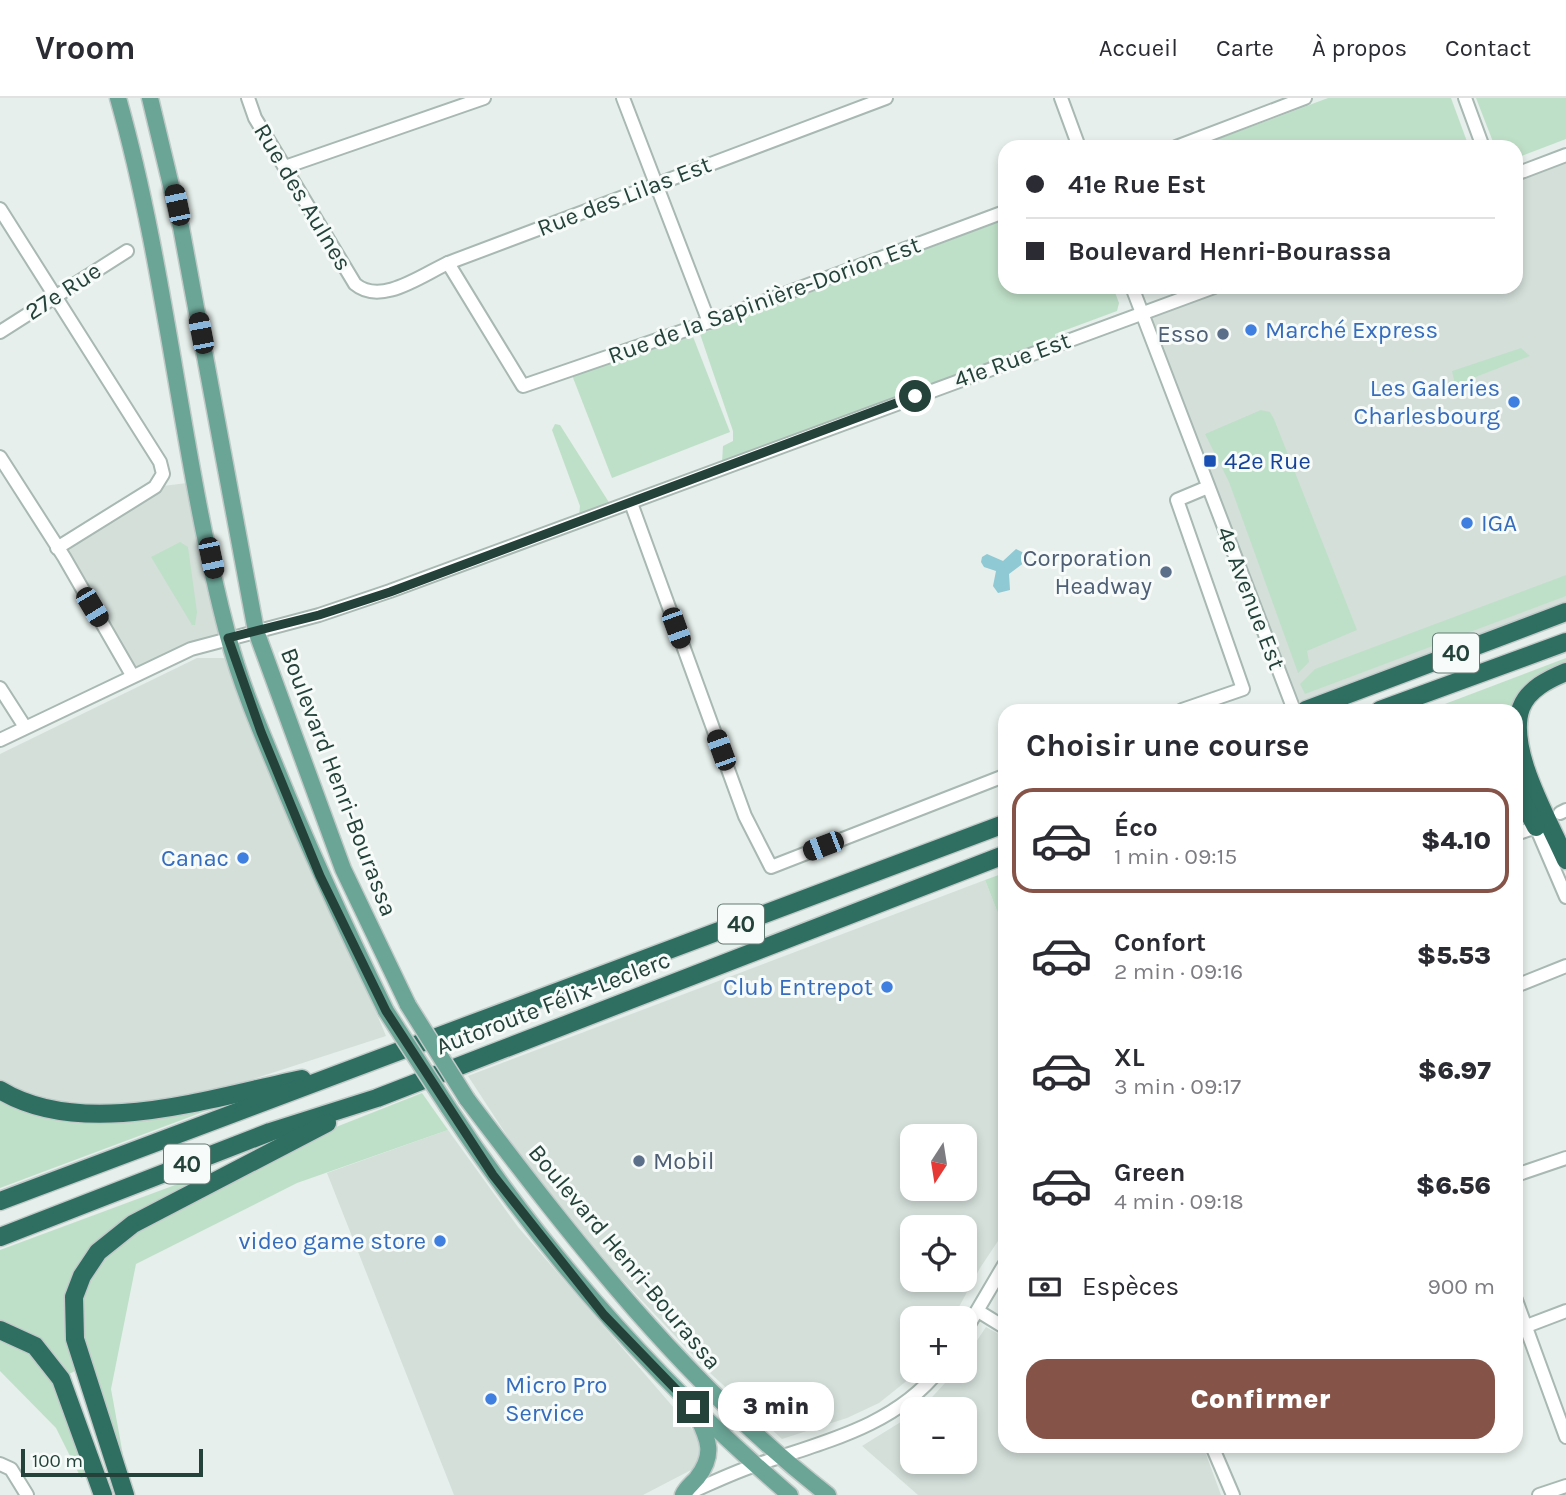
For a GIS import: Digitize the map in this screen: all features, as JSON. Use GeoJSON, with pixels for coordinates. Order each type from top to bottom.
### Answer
{"type":"FeatureCollection","features":[{"type":"Feature","properties":{"kind":"highway","name":"40"},"geometry":{"type":"LineString","coordinates":[[1322,704],[1566,612]]}},
{"type":"Feature","properties":{"kind":"highway","name":"40"},"geometry":{"type":"LineString","coordinates":[[1396,704],[1566,642]]}},
{"type":"Feature","properties":{"kind":"highway"},"geometry":{"type":"LineString","coordinates":[[1523,705],[1536,688],[1566,671]]}},
{"type":"Feature","properties":{"kind":"highway"},"geometry":{"type":"LineString","coordinates":[[1523,755],[1566,860]]}},
{"type":"Feature","properties":{"kind":"highway"},"geometry":{"type":"LineString","coordinates":[[1523,802],[1536,827]]}},
{"type":"Feature","properties":{"kind":"highway","name":"Autoroute Félix-Leclerc"},"geometry":{"type":"LineString","coordinates":[[0,1201],[998,826]]}},
{"type":"Feature","properties":{"kind":"highway","name":"Autoroute Félix-Leclerc"},"geometry":{"type":"LineString","coordinates":[[0,1237],[270,1132],[377,1098],[998,857]]}},
{"type":"Feature","properties":{"kind":"highway"},"geometry":{"type":"LineString","coordinates":[[0,1090],[38,1105],[104,1115],[141,1111],[353,1068]]}},
{"type":"Feature","properties":{"kind":"highway"},"geometry":{"type":"LineString","coordinates":[[125,1495],[75,1339],[74,1297],[82,1276],[98,1252],[133,1224],[377,1098]]}},
{"type":"Feature","properties":{"kind":"highway"},"geometry":{"type":"LineString","coordinates":[[0,1330],[35,1346],[61,1379],[103,1495]]}},
{"type":"Feature","properties":{"kind":"main road","name":"Boulevard Henri-Bourassa"},"geometry":{"type":"LineString","coordinates":[[118,98],[149,232],[228,638],[261,732],[320,876],[386,1011],[493,1175],[604,1315],[693,1407],[790,1495]]}},
{"type":"Feature","properties":{"kind":"main road","name":"Boulevard Henri-Bourassa"},"geometry":{"type":"LineString","coordinates":[[150,98],[181,227],[256,631],[343,869],[408,1005],[467,1099],[618,1291],[704,1387],[780,1457],[828,1495]]}},
{"type":"Feature","properties":{"kind":"main road"},"geometry":{"type":"LineString","coordinates":[[683,1495],[704,1468],[710,1454],[709,1442],[693,1407]]}},
{"type":"Feature","properties":{"kind":"street","name":"Rue des Aulnes"},"geometry":{"type":"LineString","coordinates":[[248,98],[255,118],[355,284],[364,292]]}},
{"type":"Feature","properties":{"kind":"street"},"geometry":{"type":"LineString","coordinates":[[285,167],[484,98]]}},
{"type":"Feature","properties":{"kind":"street"},"geometry":{"type":"LineString","coordinates":[[624,98],[709,322]]}},
{"type":"Feature","properties":{"kind":"street","name":"Rue des Lilas Est"},"geometry":{"type":"LineString","coordinates":[[364,292],[381,293],[448,263],[886,98]]}},
{"type":"Feature","properties":{"kind":"street"},"geometry":{"type":"LineString","coordinates":[[1061,98],[1076,140]]}},
{"type":"Feature","properties":{"kind":"street"},"geometry":{"type":"LineString","coordinates":[[1194,140],[1305,98]]}},
{"type":"Feature","properties":{"kind":"street"},"geometry":{"type":"LineString","coordinates":[[1466,104],[1480,140]]}},
{"type":"Feature","properties":{"kind":"street"},"geometry":{"type":"LineString","coordinates":[[1523,171],[1566,155]]}},
{"type":"Feature","properties":{"kind":"street"},"geometry":{"type":"LineString","coordinates":[[0,209],[160,461],[163,474],[155,487],[57,548]]}},
{"type":"Feature","properties":{"kind":"street","name":"Rue de la Sapinière-Dorion Est"},"geometry":{"type":"LineString","coordinates":[[448,263],[523,386],[709,322],[998,214]]}},
{"type":"Feature","properties":{"kind":"street","name":"27e Rue"},"geometry":{"type":"LineString","coordinates":[[0,332],[127,251]]}},
{"type":"Feature","properties":{"kind":"street","name":"4e Avenue Est"},"geometry":{"type":"LineString","coordinates":[[1135,294],[1292,704]]}},
{"type":"Feature","properties":{"kind":"street","name":"41e Rue Est"},"geometry":{"type":"LineString","coordinates":[[0,740],[191,649],[390,592],[1195,294]]}},
{"type":"Feature","properties":{"kind":"street"},"geometry":{"type":"LineString","coordinates":[[0,457],[132,675]]}},
{"type":"Feature","properties":{"kind":"street","name":"4e Avenue Est"},"geometry":{"type":"LineString","coordinates":[[1199,704],[1243,689],[1177,499],[1208,486]]}},
{"type":"Feature","properties":{"kind":"street"},"geometry":{"type":"LineString","coordinates":[[631,503],[745,816],[771,867],[998,778]]}},
{"type":"Feature","properties":{"kind":"street"},"geometry":{"type":"LineString","coordinates":[[0,688],[25,727]]}},
{"type":"Feature","properties":{"kind":"street"},"geometry":{"type":"LineString","coordinates":[[1523,832],[1536,827],[1566,897]]}},
{"type":"Feature","properties":{"kind":"street"},"geometry":{"type":"LineString","coordinates":[[1523,983],[1566,966]]}},
{"type":"Feature","properties":{"kind":"street"},"geometry":{"type":"LineString","coordinates":[[1523,1173],[1566,1158]]}},
{"type":"Feature","properties":{"kind":"street"},"geometry":{"type":"LineString","coordinates":[[998,1276],[978,1311],[998,1323]]}},
{"type":"Feature","properties":{"kind":"street"},"geometry":{"type":"LineString","coordinates":[[1523,1327],[1566,1311]]}},
{"type":"Feature","properties":{"kind":"street"},"geometry":{"type":"LineString","coordinates":[[1523,1335],[1566,1437]]}},
{"type":"Feature","properties":{"kind":"street"},"geometry":{"type":"LineString","coordinates":[[683,1495],[755,1465],[878,1421],[909,1401],[926,1383]]}},
{"type":"Feature","properties":{"kind":"street"},"geometry":{"type":"LineString","coordinates":[[1215,1453],[1233,1495]]}},
{"type":"Feature","properties":{"kind":"street"},"geometry":{"type":"LineString","coordinates":[[0,1464],[11,1469],[27,1495]]}},
{"type":"Feature","properties":{"kind":"street"},"geometry":{"type":"LineString","coordinates":[[1539,1495],[1566,1486]]}},
{"type":"Feature","properties":{"kind":"shaded area"},"geometry":{"type":"Polygon","coordinates":[[[1566,155],[1566,612],[1347,695],[1291,702],[1142,314],[1189,294],[1523,294],[1523,171],[1566,155]]]}},
{"type":"Feature","properties":{"kind":"shaded area"},"geometry":{"type":"Polygon","coordinates":[[[195,482],[228,638],[132,675],[57,548],[155,487],[195,482]]]}},
{"type":"Feature","properties":{"kind":"shaded area"},"geometry":{"type":"Polygon","coordinates":[[[197,658],[227,658],[386,1036],[201,1096],[130,1109],[82,1108],[35,1100],[0,1086],[0,754],[197,658]]]}},
{"type":"Feature","properties":{"kind":"shaded area"},"geometry":{"type":"Polygon","coordinates":[[[985,880],[998,914],[998,1241],[977,1274],[977,1215],[900,1215],[900,1292],[967,1292],[959,1306],[900,1306],[900,1383],[904,1383],[879,1403],[847,1418],[782,1439],[709,1372],[615,1272],[519,1154],[468,1076],[985,880]]]}},
{"type":"Feature","properties":{"kind":"shaded area"},"geometry":{"type":"Polygon","coordinates":[[[448,1130],[518,1227],[699,1437],[701,1454],[693,1469],[643,1495],[454,1495],[327,1173],[448,1130]]]}},
{"type":"Feature","properties":{"kind":"shaded area"},"geometry":{"type":"Polygon","coordinates":[[[986,1327],[998,1334],[998,1453],[1206,1453],[1221,1495],[918,1495],[862,1446],[900,1422],[900,1474],[977,1474],[977,1397],[932,1397],[945,1383],[977,1383],[977,1340],[986,1327]]]}},
{"type":"Feature","properties":{"kind":"green space"},"geometry":{"type":"Polygon","coordinates":[[[1328,98],[1451,98],[1466,140],[1216,140],[1328,98]]]}},
{"type":"Feature","properties":{"kind":"green space"},"geometry":{"type":"Polygon","coordinates":[[[1476,98],[1566,98],[1566,139],[1523,155],[1523,140],[1492,140],[1476,98]]]}},
{"type":"Feature","properties":{"kind":"green space"},"geometry":{"type":"Polygon","coordinates":[[[998,222],[998,294],[1116,294],[1119,303],[1117,311],[1055,334],[1055,337],[722,462],[723,446],[733,441],[733,431],[700,334],[998,222]]]}},
{"type":"Feature","properties":{"kind":"green space"},"geometry":{"type":"Polygon","coordinates":[[[690,329],[730,432],[612,478],[570,370],[690,329]]]}},
{"type":"Feature","properties":{"kind":"green space"},"geometry":{"type":"Polygon","coordinates":[[[1521,348],[1530,356],[1455,385],[1452,371],[1521,348]]]}},
{"type":"Feature","properties":{"kind":"green space"},"geometry":{"type":"Polygon","coordinates":[[[1261,410],[1270,412],[1274,419],[1357,630],[1307,651],[1309,662],[1298,673],[1229,482],[1205,434],[1261,410]]]}},
{"type":"Feature","properties":{"kind":"green space"},"geometry":{"type":"Polygon","coordinates":[[[555,424],[560,425],[610,504],[579,516],[580,506],[552,430],[555,424]]]}},
{"type":"Feature","properties":{"kind":"green space"},"geometry":{"type":"Polygon","coordinates":[[[180,542],[188,547],[197,612],[195,625],[192,625],[151,557],[180,542]]]}},
{"type":"Feature","properties":{"kind":"green space"},"geometry":{"type":"Polygon","coordinates":[[[1566,575],[1566,596],[1305,694],[1300,684],[1315,669],[1566,575]]]}},
{"type":"Feature","properties":{"kind":"green space"},"geometry":{"type":"Polygon","coordinates":[[[1566,658],[1566,664],[1523,704],[1445,704],[1566,658]]]}},
{"type":"Feature","properties":{"kind":"green space"},"geometry":{"type":"Polygon","coordinates":[[[998,875],[998,914],[985,880],[998,875]]]}},
{"type":"Feature","properties":{"kind":"green space"},"geometry":{"type":"Polygon","coordinates":[[[422,1093],[448,1130],[297,1183],[136,1264],[111,1389],[125,1466],[99,1400],[76,1312],[85,1280],[119,1239],[293,1144],[422,1093]]]}},
{"type":"Feature","properties":{"kind":"green space"},"geometry":{"type":"Polygon","coordinates":[[[0,1098],[21,1107],[219,1106],[0,1188],[0,1098]]]}},
{"type":"Feature","properties":{"kind":"green space"},"geometry":{"type":"Polygon","coordinates":[[[202,1175],[205,1181],[120,1228],[66,1304],[66,1325],[77,1370],[69,1374],[48,1348],[0,1321],[0,1250],[202,1175]]]}},
{"type":"Feature","properties":{"kind":"green space"},"geometry":{"type":"Polygon","coordinates":[[[0,1337],[29,1351],[59,1389],[91,1474],[81,1478],[56,1428],[0,1371],[0,1337]]]}},
{"type":"Feature","properties":{"kind":"water"},"geometry":{"type":"Polygon","coordinates":[[[1016,549],[1024,553],[1025,562],[1009,574],[1010,590],[998,593],[993,586],[996,571],[984,567],[982,557],[987,554],[1003,561],[1016,549]]]}},
{"type":"Feature","properties":{"kind":"place","name":"Marché Express"},"geometry":{"type":"Point","coordinates":[1251,330]}},
{"type":"Feature","properties":{"kind":"place","name":"Esso"},"geometry":{"type":"Point","coordinates":[1223,334]}},
{"type":"Feature","properties":{"kind":"place","name":"Les Galeries Charlesbourg"},"geometry":{"type":"Point","coordinates":[1514,402]}},
{"type":"Feature","properties":{"kind":"place","name":"42e Rue"},"geometry":{"type":"Point","coordinates":[1210,461]}},
{"type":"Feature","properties":{"kind":"place","name":"IGA"},"geometry":{"type":"Point","coordinates":[1467,523]}},
{"type":"Feature","properties":{"kind":"place","name":"Corporation Headway"},"geometry":{"type":"Point","coordinates":[1166,572]}},
{"type":"Feature","properties":{"kind":"place","name":"Canac"},"geometry":{"type":"Point","coordinates":[243,858]}},
{"type":"Feature","properties":{"kind":"place","name":"Club Entrepot"},"geometry":{"type":"Point","coordinates":[887,987]}},
{"type":"Feature","properties":{"kind":"place","name":"Mobil"},"geometry":{"type":"Point","coordinates":[639,1161]}},
{"type":"Feature","properties":{"kind":"place","name":"video game store"},"geometry":{"type":"Point","coordinates":[440,1241]}},
{"type":"Feature","properties":{"kind":"place","name":"Micro Pro Service"},"geometry":{"type":"Point","coordinates":[491,1399]}},
{"type":"Feature","properties":{"kind":"route"},"geometry":{"type":"LineString","coordinates":[[693,1407],[604,1315],[493,1175],[386,1011],[320,876],[261,732],[228,638],[319,615],[390,592],[616,510],[915,396]]}}]}
